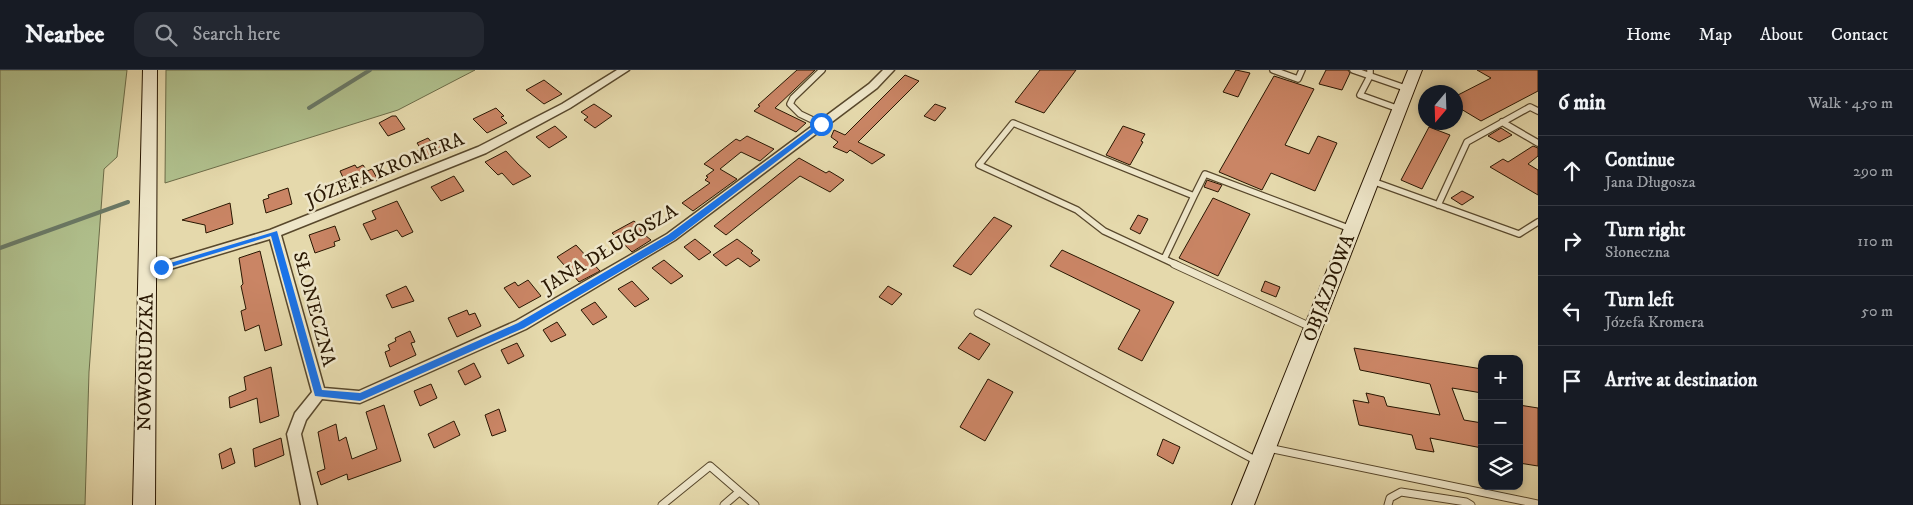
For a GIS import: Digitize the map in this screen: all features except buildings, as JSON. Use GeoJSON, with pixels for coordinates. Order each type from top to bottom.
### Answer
{"type":"FeatureCollection","features":[{"type":"Feature","properties":{"kind":"street","name":"NOWORUDZKA"},"geometry":{"type":"LineString","coordinates":[[144,505],[150,70]]}},
{"type":"Feature","properties":{"kind":"street","name":"JÓZEFA KROMERA"},"geometry":{"type":"LineString","coordinates":[[147,272],[274,233],[482,150],[566,106],[624,70]]}},
{"type":"Feature","properties":{"kind":"street","name":"OBJAZDOWA"},"geometry":{"type":"LineString","coordinates":[[1243,505],[1415,70]]}},
{"type":"Feature","properties":{"kind":"street","name":"JANA DŁUGOSZA"},"geometry":{"type":"LineString","coordinates":[[319,393],[360,397],[521,325],[671,238],[821,124],[884,71]]}},
{"type":"Feature","properties":{"kind":"street","name":"SŁONECZNA"},"geometry":{"type":"LineString","coordinates":[[274,233],[319,393],[300,417],[294,434],[309,505]]}},
{"type":"Feature","properties":{"kind":"lane"},"geometry":{"type":"LineString","coordinates":[[821,124],[800,116],[790,104],[793,98],[822,70]]}},
{"type":"Feature","properties":{"kind":"lane"},"geometry":{"type":"LineString","coordinates":[[1273,70],[1298,79],[1302,70]]}},
{"type":"Feature","properties":{"kind":"lane"},"geometry":{"type":"LineString","coordinates":[[1353,70],[1370,73],[1408,89]]}},
{"type":"Feature","properties":{"kind":"lane"},"geometry":{"type":"LineString","coordinates":[[1370,73],[1360,95],[1400,109]]}},
{"type":"Feature","properties":{"kind":"lane"},"geometry":{"type":"LineString","coordinates":[[1438,205],[1467,142],[1538,103]]}},
{"type":"Feature","properties":{"kind":"lane"},"geometry":{"type":"LineString","coordinates":[[1530,107],[1538,111]]}},
{"type":"Feature","properties":{"kind":"lane"},"geometry":{"type":"LineString","coordinates":[[1502,122],[1538,143]]}},
{"type":"Feature","properties":{"kind":"lane"},"geometry":{"type":"LineString","coordinates":[[1194,196],[1013,123],[979,165],[1077,210],[1104,231],[1314,328]]}},
{"type":"Feature","properties":{"kind":"lane"},"geometry":{"type":"LineString","coordinates":[[1164,259],[1205,174],[1352,230]]}},
{"type":"Feature","properties":{"kind":"lane"},"geometry":{"type":"LineString","coordinates":[[1371,181],[1519,234],[1538,222]]}},
{"type":"Feature","properties":{"kind":"lane"},"geometry":{"type":"LineString","coordinates":[[978,313],[1263,455],[1538,504]]}},
{"type":"Feature","properties":{"kind":"lane"},"geometry":{"type":"LineString","coordinates":[[662,505],[710,466],[754,505]]}},
{"type":"Feature","properties":{"kind":"lane"},"geometry":{"type":"LineString","coordinates":[[724,505],[739,492]]}},
{"type":"Feature","properties":{"kind":"lane"},"geometry":{"type":"LineString","coordinates":[[1388,505],[1390,498],[1401,492],[1466,502],[1471,505]]}},
{"type":"Feature","properties":{"kind":"green space"},"geometry":{"type":"Polygon","coordinates":[[[0,70],[127,70],[117,157],[104,169],[89,372],[85,505],[0,505],[0,70]]]}},
{"type":"Feature","properties":{"kind":"green space"},"geometry":{"type":"Polygon","coordinates":[[[166,70],[475,70],[398,110],[165,183],[166,70]]]}},
{"type":"Feature","properties":{"kind":"waterway"},"geometry":{"type":"LineString","coordinates":[[309,108],[370,70]]}},
{"type":"Feature","properties":{"kind":"waterway"},"geometry":{"type":"LineString","coordinates":[[0,248],[128,202]]}},
{"type":"Feature","properties":{"kind":"route"},"geometry":{"type":"LineString","coordinates":[[161,267],[274,233],[308,363],[319,393],[360,397],[521,325],[671,238],[821,124]]}}]}
